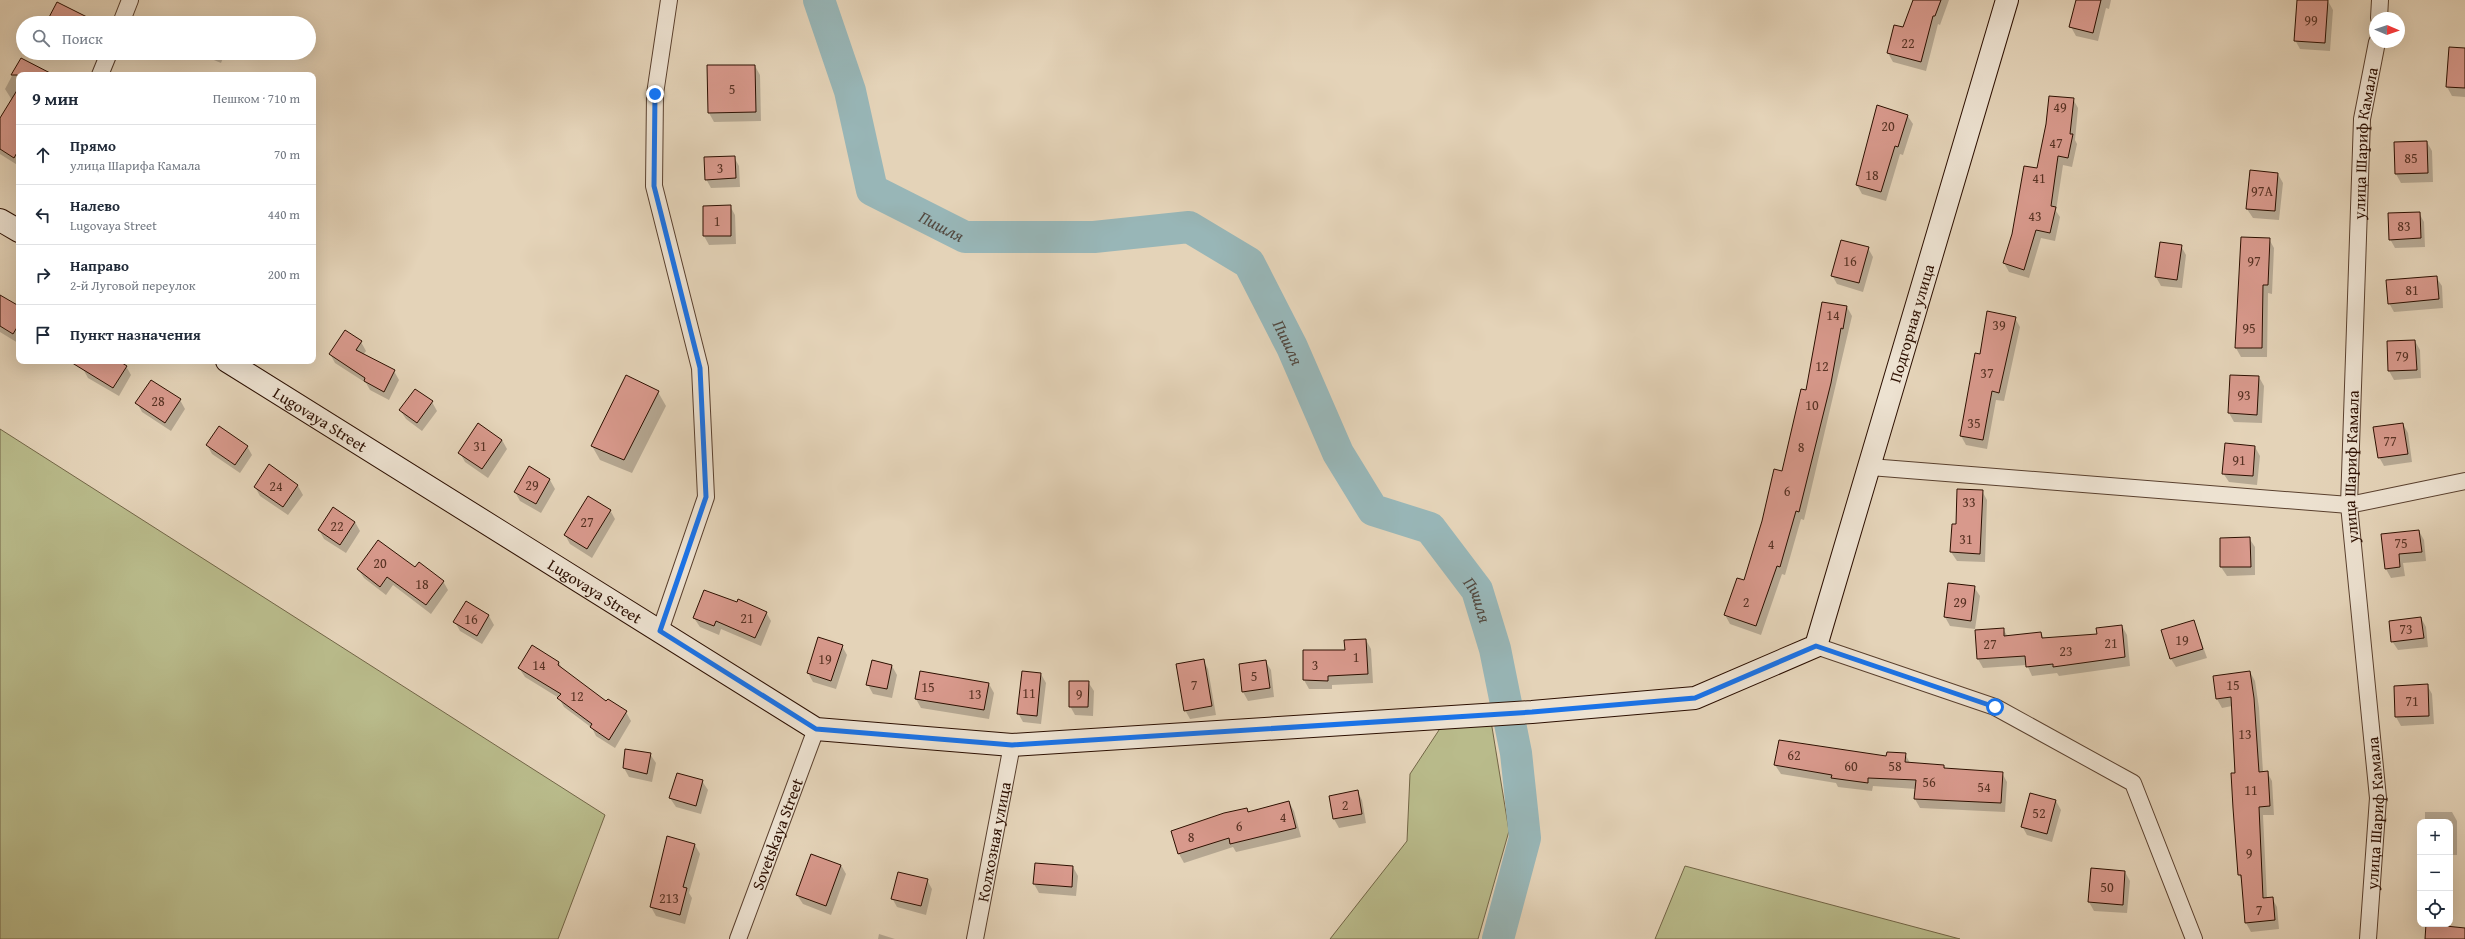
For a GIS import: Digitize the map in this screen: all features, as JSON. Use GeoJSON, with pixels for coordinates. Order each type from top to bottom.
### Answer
{"type":"FeatureCollection","features":[{"type":"Feature","properties":{"kind":"street"},"geometry":{"type":"LineString","coordinates":[[124,16],[130,0]]}},
{"type":"Feature","properties":{"kind":"street"},"geometry":{"type":"LineString","coordinates":[[660,631],[706,497],[700,368],[654,186],[655,94],[669,0]]}},
{"type":"Feature","properties":{"kind":"street","name":"Подгорная улица"},"geometry":{"type":"LineString","coordinates":[[1816,646],[2007,0]]}},
{"type":"Feature","properties":{"kind":"street"},"geometry":{"type":"LineString","coordinates":[[2379,12],[2380,0]]}},
{"type":"Feature","properties":{"kind":"street","name":"улица Шариф Камала"},"geometry":{"type":"LineString","coordinates":[[2368,939],[2378,798],[2349,505],[2362,119],[2376,48]]}},
{"type":"Feature","properties":{"kind":"street"},"geometry":{"type":"LineString","coordinates":[[101,72],[106,60]]}},
{"type":"Feature","properties":{"kind":"street"},"geometry":{"type":"LineString","coordinates":[[0,220],[16,229]]}},
{"type":"Feature","properties":{"kind":"street","name":"Lugovaya Street"},"geometry":{"type":"LineString","coordinates":[[232,364],[816,729],[1012,745],[1532,712],[1695,698],[1816,646]]}},
{"type":"Feature","properties":{"kind":"street"},"geometry":{"type":"LineString","coordinates":[[1870,467],[2349,505],[2465,481]]}},
{"type":"Feature","properties":{"kind":"street"},"geometry":{"type":"LineString","coordinates":[[1816,646],[1995,707],[2133,783],[2194,939]]}},
{"type":"Feature","properties":{"kind":"street","name":"Sovetskaya Street"},"geometry":{"type":"LineString","coordinates":[[738,939],[816,729]]}},
{"type":"Feature","properties":{"kind":"street","name":"Колхозная улица"},"geometry":{"type":"LineString","coordinates":[[975,939],[1012,745]]}},
{"type":"Feature","properties":{"kind":"green space"},"geometry":{"type":"Polygon","coordinates":[[[0,429],[605,815],[558,939],[0,939],[0,429]]]}},
{"type":"Feature","properties":{"kind":"green space"},"geometry":{"type":"Polygon","coordinates":[[[1490,715],[1509,831],[1478,939],[1330,939],[1407,841],[1410,774],[1441,727],[1490,715]]]}},
{"type":"Feature","properties":{"kind":"green space"},"geometry":{"type":"Polygon","coordinates":[[[1685,866],[1960,939],[1655,939],[1685,866]]]}},
{"type":"Feature","properties":{"kind":"building"},"geometry":{"type":"Polygon","coordinates":[[[1913,0],[1941,0],[1935,16],[1933,16],[1921,62],[1887,53],[1894,25],[1903,27],[1913,0]]]}},
{"type":"Feature","properties":{"kind":"building"},"geometry":{"type":"Polygon","coordinates":[[[2076,0],[2101,0],[2093,33],[2069,27],[2076,0]]]}},
{"type":"Feature","properties":{"kind":"building"},"geometry":{"type":"Polygon","coordinates":[[[2297,0],[2328,0],[2325,43],[2294,41],[2297,0]]]}},
{"type":"Feature","properties":{"kind":"building"},"geometry":{"type":"Polygon","coordinates":[[[57,2],[85,16],[50,16],[57,2]]]}},
{"type":"Feature","properties":{"kind":"building"},"geometry":{"type":"Polygon","coordinates":[[[2449,47],[2465,48],[2465,88],[2446,87],[2449,47]]]}},
{"type":"Feature","properties":{"kind":"building"},"geometry":{"type":"Polygon","coordinates":[[[20,60],[25,60],[48,72],[16,72],[16,75],[11,75],[20,60]]]}},
{"type":"Feature","properties":{"kind":"building"},"geometry":{"type":"Polygon","coordinates":[[[707,65],[755,65],[756,112],[708,113],[707,65]]]}},
{"type":"Feature","properties":{"kind":"building"},"geometry":{"type":"Polygon","coordinates":[[[16,92],[16,154],[14,158],[0,149],[0,118],[16,92]]]}},
{"type":"Feature","properties":{"kind":"building"},"geometry":{"type":"Polygon","coordinates":[[[2049,96],[2074,98],[2070,134],[2073,134],[2068,158],[2058,156],[2051,206],[2056,207],[2050,233],[2036,230],[2024,270],[2003,263],[2012,234],[2024,166],[2037,168],[2046,124],[2049,96]]]}},
{"type":"Feature","properties":{"kind":"building"},"geometry":{"type":"Polygon","coordinates":[[[1877,105],[1908,115],[1898,147],[1895,146],[1881,192],[1856,185],[1877,105]]]}},
{"type":"Feature","properties":{"kind":"building"},"geometry":{"type":"Polygon","coordinates":[[[2427,141],[2428,173],[2395,174],[2394,142],[2427,141]]]}},
{"type":"Feature","properties":{"kind":"building"},"geometry":{"type":"Polygon","coordinates":[[[735,156],[736,178],[705,180],[704,157],[735,156]]]}},
{"type":"Feature","properties":{"kind":"building"},"geometry":{"type":"Polygon","coordinates":[[[2250,170],[2278,173],[2275,211],[2246,209],[2250,170]]]}},
{"type":"Feature","properties":{"kind":"building"},"geometry":{"type":"Polygon","coordinates":[[[731,205],[731,236],[703,236],[703,206],[731,205]]]}},
{"type":"Feature","properties":{"kind":"building"},"geometry":{"type":"Polygon","coordinates":[[[2420,212],[2421,238],[2389,240],[2388,213],[2420,212]]]}},
{"type":"Feature","properties":{"kind":"building"},"geometry":{"type":"Polygon","coordinates":[[[2241,237],[2270,238],[2268,285],[2263,285],[2262,348],[2235,348],[2241,237]]]}},
{"type":"Feature","properties":{"kind":"building"},"geometry":{"type":"Polygon","coordinates":[[[1841,240],[1869,247],[1859,283],[1831,276],[1841,240]]]}},
{"type":"Feature","properties":{"kind":"building"},"geometry":{"type":"Polygon","coordinates":[[[2160,242],[2182,245],[2177,280],[2155,277],[2160,242]]]}},
{"type":"Feature","properties":{"kind":"building"},"geometry":{"type":"Polygon","coordinates":[[[2437,276],[2439,299],[2388,304],[2386,280],[2437,276]]]}},
{"type":"Feature","properties":{"kind":"building"},"geometry":{"type":"Polygon","coordinates":[[[0,295],[16,304],[16,329],[13,334],[0,326],[0,295]]]}},
{"type":"Feature","properties":{"kind":"building"},"geometry":{"type":"Polygon","coordinates":[[[1822,302],[1847,306],[1843,329],[1841,328],[1831,383],[1799,512],[1796,511],[1780,567],[1777,566],[1756,626],[1724,615],[1737,578],[1744,580],[1762,521],[1774,469],[1782,471],[1801,389],[1806,390],[1822,302]]]}},
{"type":"Feature","properties":{"kind":"building"},"geometry":{"type":"Polygon","coordinates":[[[1987,311],[2016,317],[1999,393],[1992,391],[1983,440],[1960,436],[1975,353],[1980,354],[1987,311]]]}},
{"type":"Feature","properties":{"kind":"building"},"geometry":{"type":"Polygon","coordinates":[[[345,330],[362,341],[356,350],[395,370],[384,392],[364,381],[365,378],[329,354],[345,330]]]}},
{"type":"Feature","properties":{"kind":"building"},"geometry":{"type":"Polygon","coordinates":[[[2415,340],[2417,370],[2388,371],[2387,341],[2415,340]]]}},
{"type":"Feature","properties":{"kind":"building"},"geometry":{"type":"Polygon","coordinates":[[[74,364],[124,364],[127,366],[113,388],[74,364]]]}},
{"type":"Feature","properties":{"kind":"building"},"geometry":{"type":"Polygon","coordinates":[[[626,375],[659,391],[624,460],[591,446],[626,375]]]}},
{"type":"Feature","properties":{"kind":"building"},"geometry":{"type":"Polygon","coordinates":[[[2230,375],[2259,376],[2257,415],[2228,413],[2230,375]]]}},
{"type":"Feature","properties":{"kind":"building"},"geometry":{"type":"Polygon","coordinates":[[[151,380],[181,399],[165,423],[135,403],[151,380]]]}},
{"type":"Feature","properties":{"kind":"building"},"geometry":{"type":"Polygon","coordinates":[[[415,389],[433,401],[417,423],[399,410],[415,389]]]}},
{"type":"Feature","properties":{"kind":"building"},"geometry":{"type":"Polygon","coordinates":[[[478,423],[502,440],[482,469],[458,453],[478,423]]]}},
{"type":"Feature","properties":{"kind":"building"},"geometry":{"type":"Polygon","coordinates":[[[2403,423],[2408,454],[2378,458],[2373,427],[2403,423]]]}},
{"type":"Feature","properties":{"kind":"building"},"geometry":{"type":"Polygon","coordinates":[[[219,426],[248,446],[235,465],[206,445],[219,426]]]}},
{"type":"Feature","properties":{"kind":"building"},"geometry":{"type":"Polygon","coordinates":[[[2225,443],[2255,446],[2253,476],[2222,474],[2225,443]]]}},
{"type":"Feature","properties":{"kind":"building"},"geometry":{"type":"Polygon","coordinates":[[[269,464],[298,485],[283,507],[254,487],[269,464]]]}},
{"type":"Feature","properties":{"kind":"building"},"geometry":{"type":"Polygon","coordinates":[[[529,466],[550,479],[536,504],[514,492],[529,466]]]}},
{"type":"Feature","properties":{"kind":"building"},"geometry":{"type":"Polygon","coordinates":[[[1957,489],[1983,490],[1980,554],[1950,552],[1952,524],[1956,524],[1957,489]]]}},
{"type":"Feature","properties":{"kind":"building"},"geometry":{"type":"Polygon","coordinates":[[[588,496],[611,510],[587,549],[564,535],[588,496]]]}},
{"type":"Feature","properties":{"kind":"building"},"geometry":{"type":"Polygon","coordinates":[[[333,507],[355,522],[340,545],[318,530],[333,507]]]}},
{"type":"Feature","properties":{"kind":"building"},"geometry":{"type":"Polygon","coordinates":[[[2419,530],[2422,552],[2399,554],[2400,567],[2385,569],[2381,534],[2419,530]]]}},
{"type":"Feature","properties":{"kind":"building"},"geometry":{"type":"Polygon","coordinates":[[[2250,537],[2251,567],[2220,567],[2220,538],[2250,537]]]}},
{"type":"Feature","properties":{"kind":"building"},"geometry":{"type":"Polygon","coordinates":[[[378,540],[415,567],[419,562],[444,581],[426,605],[387,577],[380,587],[357,569],[378,540]]]}},
{"type":"Feature","properties":{"kind":"building"},"geometry":{"type":"Polygon","coordinates":[[[1948,583],[1975,586],[1971,621],[1944,617],[1948,583]]]}},
{"type":"Feature","properties":{"kind":"building"},"geometry":{"type":"Polygon","coordinates":[[[704,590],[737,602],[738,599],[767,612],[755,638],[716,621],[714,626],[693,618],[704,590]]]}},
{"type":"Feature","properties":{"kind":"building"},"geometry":{"type":"Polygon","coordinates":[[[466,601],[489,615],[477,636],[453,622],[466,601]]]}},
{"type":"Feature","properties":{"kind":"building"},"geometry":{"type":"Polygon","coordinates":[[[2421,617],[2424,638],[2391,642],[2389,621],[2421,617]]]}},
{"type":"Feature","properties":{"kind":"building"},"geometry":{"type":"Polygon","coordinates":[[[2194,620],[2203,649],[2170,659],[2161,630],[2194,620]]]}},
{"type":"Feature","properties":{"kind":"building"},"geometry":{"type":"Polygon","coordinates":[[[2122,625],[2125,657],[2053,667],[2053,664],[2026,667],[2025,656],[1977,659],[1975,630],[2004,628],[2004,636],[2041,632],[2042,638],[2097,634],[2096,628],[2122,625]]]}},
{"type":"Feature","properties":{"kind":"building"},"geometry":{"type":"Polygon","coordinates":[[[818,637],[843,645],[831,681],[807,673],[818,637]]]}},
{"type":"Feature","properties":{"kind":"building"},"geometry":{"type":"Polygon","coordinates":[[[1366,639],[1368,674],[1328,676],[1328,681],[1303,680],[1303,650],[1345,650],[1344,640],[1366,639]]]}},
{"type":"Feature","properties":{"kind":"building"},"geometry":{"type":"Polygon","coordinates":[[[532,645],[559,662],[558,665],[606,701],[608,699],[627,711],[609,740],[590,727],[592,724],[557,698],[561,694],[518,668],[532,645]]]}},
{"type":"Feature","properties":{"kind":"building"},"geometry":{"type":"Polygon","coordinates":[[[1204,659],[1212,706],[1184,711],[1176,664],[1204,659]]]}},
{"type":"Feature","properties":{"kind":"building"},"geometry":{"type":"Polygon","coordinates":[[[872,660],[892,665],[887,689],[866,685],[872,660]]]}},
{"type":"Feature","properties":{"kind":"building"},"geometry":{"type":"Polygon","coordinates":[[[1266,660],[1270,688],[1242,692],[1239,664],[1266,660]]]}},
{"type":"Feature","properties":{"kind":"building"},"geometry":{"type":"Polygon","coordinates":[[[920,671],[989,683],[984,710],[915,699],[920,671]]]}},
{"type":"Feature","properties":{"kind":"building"},"geometry":{"type":"Polygon","coordinates":[[[1022,671],[1041,673],[1037,716],[1017,714],[1022,671]]]}},
{"type":"Feature","properties":{"kind":"building"},"geometry":{"type":"Polygon","coordinates":[[[2250,671],[2254,698],[2259,772],[2268,771],[2270,806],[2259,807],[2263,898],[2273,897],[2275,920],[2245,923],[2241,875],[2238,875],[2233,808],[2231,773],[2235,773],[2231,697],[2216,699],[2213,676],[2250,671]]]}},
{"type":"Feature","properties":{"kind":"building"},"geometry":{"type":"Polygon","coordinates":[[[1069,681],[1089,681],[1088,707],[1069,707],[1069,681]]]}},
{"type":"Feature","properties":{"kind":"building"},"geometry":{"type":"Polygon","coordinates":[[[2428,684],[2429,716],[2395,717],[2394,686],[2428,684]]]}},
{"type":"Feature","properties":{"kind":"building"},"geometry":{"type":"Polygon","coordinates":[[[1779,740],[1886,756],[1887,752],[1906,753],[1905,762],[1944,765],[1944,768],[2003,772],[2001,803],[1914,799],[1916,780],[1868,778],[1868,783],[1831,778],[1832,775],[1774,765],[1779,740]]]}},
{"type":"Feature","properties":{"kind":"building"},"geometry":{"type":"Polygon","coordinates":[[[625,749],[651,753],[647,774],[623,768],[625,749]]]}},
{"type":"Feature","properties":{"kind":"building"},"geometry":{"type":"Polygon","coordinates":[[[677,773],[703,780],[696,806],[669,798],[677,773]]]}},
{"type":"Feature","properties":{"kind":"building"},"geometry":{"type":"Polygon","coordinates":[[[1358,790],[1362,814],[1333,819],[1329,796],[1358,790]]]}},
{"type":"Feature","properties":{"kind":"building"},"geometry":{"type":"Polygon","coordinates":[[[2030,793],[2056,800],[2047,834],[2021,827],[2030,793]]]}},
{"type":"Feature","properties":{"kind":"building"},"geometry":{"type":"Polygon","coordinates":[[[1289,801],[1296,828],[1230,844],[1229,838],[1178,854],[1171,831],[1224,813],[1247,808],[1248,812],[1289,801]]]}},
{"type":"Feature","properties":{"kind":"building"},"geometry":{"type":"Polygon","coordinates":[[[667,836],[695,844],[683,887],[687,888],[680,915],[650,907],[667,836]]]}},
{"type":"Feature","properties":{"kind":"building"},"geometry":{"type":"Polygon","coordinates":[[[811,854],[841,865],[826,906],[796,895],[811,854]]]}},
{"type":"Feature","properties":{"kind":"building"},"geometry":{"type":"Polygon","coordinates":[[[1035,863],[1073,866],[1072,887],[1033,884],[1035,863]]]}},
{"type":"Feature","properties":{"kind":"building"},"geometry":{"type":"Polygon","coordinates":[[[2091,868],[2125,871],[2123,905],[2088,902],[2091,868]]]}},
{"type":"Feature","properties":{"kind":"building"},"geometry":{"type":"Polygon","coordinates":[[[898,872],[928,879],[921,906],[891,899],[898,872]]]}},
{"type":"Feature","properties":{"kind":"building"},"geometry":{"type":"Polygon","coordinates":[[[2426,927],[2465,928],[2465,939],[2425,939],[2426,927]]]}},
{"type":"Feature","properties":{"kind":"waterway","name":"Пишля"},"geometry":{"type":"LineString","coordinates":[[819,0],[850,91],[872,190],[965,237],[1094,237],[1189,227],[1249,263],[1292,347],[1338,453],[1373,510],[1430,528],[1477,590],[1495,649],[1516,753],[1525,838],[1498,939]]}},
{"type":"Feature","properties":{"kind":"route"},"geometry":{"type":"LineString","coordinates":[[655,94],[654,186],[700,368],[706,497],[660,631],[816,729],[1012,745],[1532,712],[1610,704],[1695,698],[1816,646],[1995,707]]}}]}
